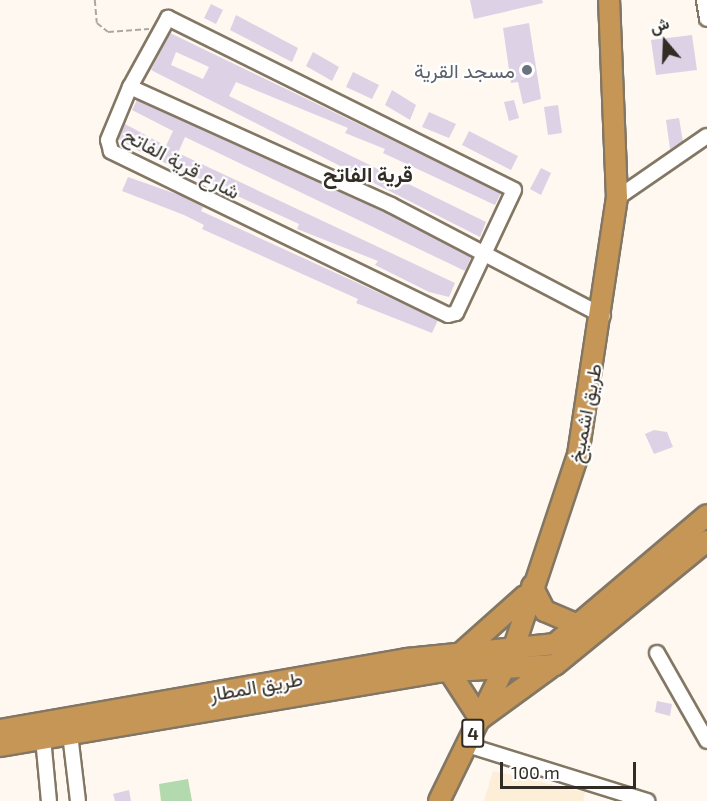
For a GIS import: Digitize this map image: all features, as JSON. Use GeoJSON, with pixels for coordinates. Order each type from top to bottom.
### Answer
{"type":"FeatureCollection","features":[{"type":"Feature","properties":{"kind":"highway","name":"طريق اشميخ"},"geometry":{"type":"LineString","coordinates":[[439,801],[509,658],[578,455],[603,316],[617,198],[609,0]]}},
{"type":"Feature","properties":{"kind":"highway"},"geometry":{"type":"LineString","coordinates":[[442,666],[480,719],[555,665],[666,564],[707,515]]}},
{"type":"Feature","properties":{"kind":"highway"},"geometry":{"type":"LineString","coordinates":[[509,658],[555,644],[666,564],[707,542]]}},
{"type":"Feature","properties":{"kind":"highway"},"geometry":{"type":"LineString","coordinates":[[461,653],[500,623],[532,586],[550,615],[581,626]]}},
{"type":"Feature","properties":{"kind":"highway","name":"طريق المطار"},"geometry":{"type":"LineString","coordinates":[[0,746],[442,666],[461,653],[509,658]]}},
{"type":"Feature","properties":{"kind":"highway"},"geometry":{"type":"LineString","coordinates":[[509,658],[555,665]]}},
{"type":"Feature","properties":{"kind":"highway","name":"طريق المطار"},"geometry":{"type":"LineString","coordinates":[[0,730],[509,658]]}},
{"type":"Feature","properties":{"kind":"street"},"geometry":{"type":"LineString","coordinates":[[704,0],[707,18]]}},
{"type":"Feature","properties":{"kind":"street"},"geometry":{"type":"LineString","coordinates":[[159,30],[168,18],[176,18],[514,190],[482,252]]}},
{"type":"Feature","properties":{"kind":"street","name":"شارع قرية الفاتح"},"geometry":{"type":"LineString","coordinates":[[159,30],[130,87],[108,140],[111,151],[448,315],[456,313],[482,252]]}},
{"type":"Feature","properties":{"kind":"street"},"geometry":{"type":"LineString","coordinates":[[130,87],[482,252],[603,316]]}},
{"type":"Feature","properties":{"kind":"street"},"geometry":{"type":"LineString","coordinates":[[617,198],[707,136]]}},
{"type":"Feature","properties":{"kind":"street"},"geometry":{"type":"LineString","coordinates":[[657,653],[707,741]]}},
{"type":"Feature","properties":{"kind":"street"},"geometry":{"type":"LineString","coordinates":[[69,734],[78,801]]}},
{"type":"Feature","properties":{"kind":"street"},"geometry":{"type":"LineString","coordinates":[[43,738],[49,801]]}},
{"type":"Feature","properties":{"kind":"street"},"geometry":{"type":"LineString","coordinates":[[467,745],[647,801]]}},
{"type":"Feature","properties":{"kind":"path"},"geometry":{"type":"LineString","coordinates":[[95,0],[97,23],[108,32],[159,30]]}},
{"type":"Feature","properties":{"kind":"shaded area"},"geometry":{"type":"Polygon","coordinates":[[[493,771],[585,792],[583,801],[484,801],[493,771]]]}},
{"type":"Feature","properties":{"kind":"green space"},"geometry":{"type":"Polygon","coordinates":[[[188,779],[192,801],[161,801],[159,784],[188,779]]]}},
{"type":"Feature","properties":{"kind":"building"},"geometry":{"type":"Polygon","coordinates":[[[470,0],[542,0],[543,3],[474,19],[470,0]]]}},
{"type":"Feature","properties":{"kind":"building"},"geometry":{"type":"Polygon","coordinates":[[[211,4],[223,10],[216,24],[204,18],[211,4]]]}},
{"type":"Feature","properties":{"kind":"building"},"geometry":{"type":"Polygon","coordinates":[[[236,15],[298,48],[292,62],[230,30],[236,15]]]}},
{"type":"Feature","properties":{"kind":"building"},"geometry":{"type":"Polygon","coordinates":[[[529,23],[541,99],[523,104],[518,82],[511,83],[503,28],[529,23]]]}},
{"type":"Feature","properties":{"kind":"building"},"geometry":{"type":"Polygon","coordinates":[[[170,33],[501,193],[495,205],[383,153],[385,149],[345,133],[348,128],[236,82],[229,96],[486,222],[480,237],[151,70],[170,33]],[[176,52],[171,65],[203,79],[209,67],[176,52]]]}},
{"type":"Feature","properties":{"kind":"building"},"geometry":{"type":"Polygon","coordinates":[[[692,35],[697,70],[656,75],[651,40],[692,35]]]}},
{"type":"Feature","properties":{"kind":"building"},"geometry":{"type":"Polygon","coordinates":[[[313,52],[339,67],[332,81],[306,66],[313,52]]]}},
{"type":"Feature","properties":{"kind":"building"},"geometry":{"type":"Polygon","coordinates":[[[353,72],[379,85],[372,99],[346,87],[353,72]]]}},
{"type":"Feature","properties":{"kind":"building"},"geometry":{"type":"Polygon","coordinates":[[[392,90],[416,105],[410,120],[385,105],[392,90]]]}},
{"type":"Feature","properties":{"kind":"building"},"geometry":{"type":"Polygon","coordinates":[[[137,100],[391,215],[471,257],[465,271],[185,137],[178,153],[455,283],[449,297],[429,292],[375,265],[378,261],[297,229],[299,224],[139,151],[118,139],[125,124],[166,146],[173,131],[132,110],[137,100]]]}},
{"type":"Feature","properties":{"kind":"building"},"geometry":{"type":"Polygon","coordinates":[[[514,100],[519,118],[509,121],[504,102],[514,100]]]}},
{"type":"Feature","properties":{"kind":"building"},"geometry":{"type":"Polygon","coordinates":[[[558,105],[562,133],[548,135],[544,107],[558,105]]]}},
{"type":"Feature","properties":{"kind":"building"},"geometry":{"type":"Polygon","coordinates":[[[429,112],[456,124],[449,138],[422,127],[429,112]]]}},
{"type":"Feature","properties":{"kind":"building"},"geometry":{"type":"Polygon","coordinates":[[[679,118],[683,142],[670,149],[666,120],[679,118]]]}},
{"type":"Feature","properties":{"kind":"building"},"geometry":{"type":"Polygon","coordinates":[[[469,131],[518,156],[511,170],[462,145],[469,131]]]}},
{"type":"Feature","properties":{"kind":"building"},"geometry":{"type":"Polygon","coordinates":[[[541,168],[551,173],[541,195],[530,189],[541,168]]]}},
{"type":"Feature","properties":{"kind":"building"},"geometry":{"type":"Polygon","coordinates":[[[128,177],[182,196],[203,207],[201,211],[438,320],[432,333],[356,303],[358,299],[202,229],[204,225],[184,215],[122,191],[128,177]]]}},
{"type":"Feature","properties":{"kind":"building"},"geometry":{"type":"Polygon","coordinates":[[[654,430],[667,432],[673,447],[654,454],[645,434],[654,430]]]}},
{"type":"Feature","properties":{"kind":"building"},"geometry":{"type":"Polygon","coordinates":[[[657,701],[672,704],[670,716],[655,712],[657,701]]]}},
{"type":"Feature","properties":{"kind":"building"},"geometry":{"type":"Polygon","coordinates":[[[129,790],[131,801],[115,801],[113,794],[129,790]]]}},
{"type":"Feature","properties":{"kind":"place","name":"مسجد القرية"},"geometry":{"type":"Point","coordinates":[527,70]}},
{"type":"Feature","properties":{"kind":"district","name":"قرية الفاتح"},"geometry":{"type":"Point","coordinates":[368,174]}}]}
